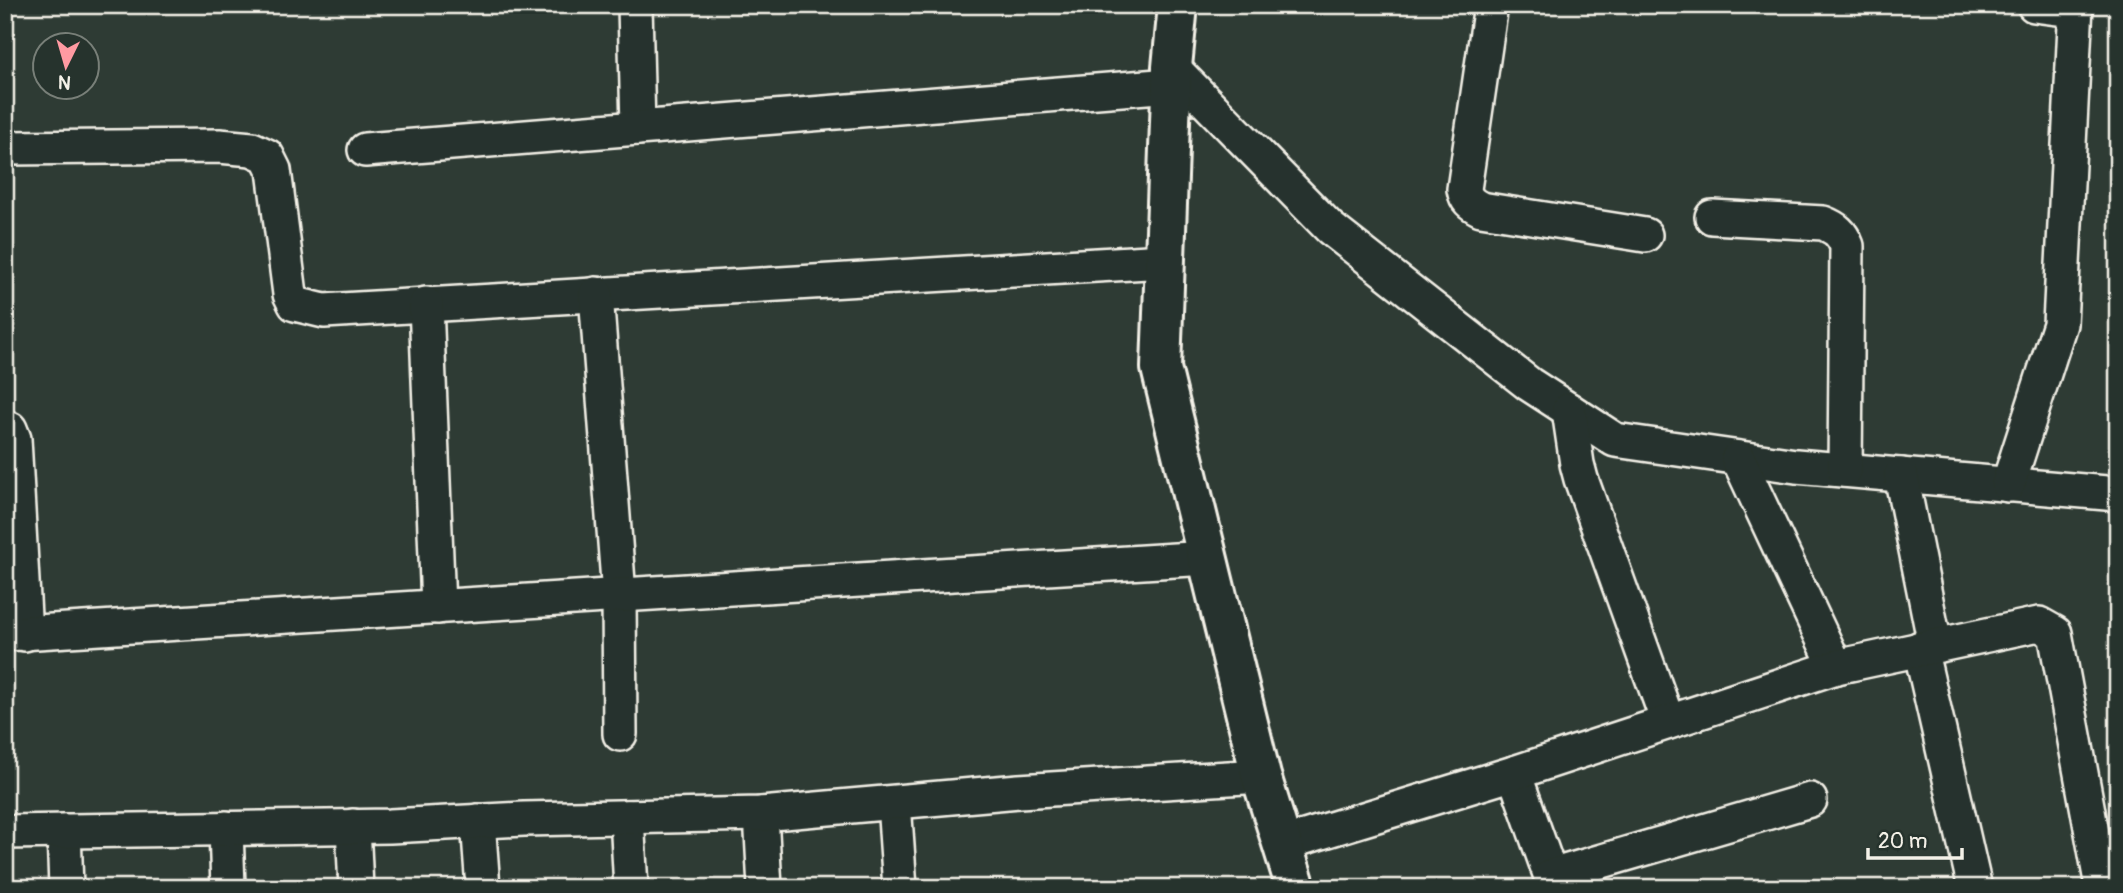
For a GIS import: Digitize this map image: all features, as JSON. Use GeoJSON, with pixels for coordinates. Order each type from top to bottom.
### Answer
{"type":"FeatureCollection","features":[{"type":"Feature","properties":{"kind":"highway"},"geometry":{"type":"LineString","coordinates":[[1178,5],[1172,76],[1161,368],[1261,776],[1296,888]]}},
{"type":"Feature","properties":{"kind":"street"},"geometry":{"type":"LineString","coordinates":[[635,5],[638,128]]}},
{"type":"Feature","properties":{"kind":"street"},"geometry":{"type":"LineString","coordinates":[[1491,5],[1464,189],[1472,205],[1481,209],[1645,235]]}},
{"type":"Feature","properties":{"kind":"street"},"geometry":{"type":"LineString","coordinates":[[2008,485],[2060,324],[2075,5],[2057,8],[2034,5]]}},
{"type":"Feature","properties":{"kind":"street"},"geometry":{"type":"LineString","coordinates":[[365,150],[638,128],[1172,76],[1331,228],[1529,384],[1615,440],[1845,470],[2118,494]]}},
{"type":"Feature","properties":{"kind":"street"},"geometry":{"type":"LineString","coordinates":[[5,148],[219,146],[252,149],[267,156],[274,170],[290,294],[295,304],[324,311],[1165,261]]}},
{"type":"Feature","properties":{"kind":"street"},"geometry":{"type":"LineString","coordinates":[[1712,217],[1823,223],[1843,235],[1847,246],[1845,470]]}},
{"type":"Feature","properties":{"kind":"street"},"geometry":{"type":"LineString","coordinates":[[596,294],[619,595],[620,734]]}},
{"type":"Feature","properties":{"kind":"street"},"geometry":{"type":"LineString","coordinates":[[426,304],[438,607]]}},
{"type":"Feature","properties":{"kind":"street"},"geometry":{"type":"LineString","coordinates":[[1569,410],[1581,479],[1668,722]]}},
{"type":"Feature","properties":{"kind":"street"},"geometry":{"type":"LineString","coordinates":[[5,427],[10,429],[14,439],[15,634],[1208,558]]}},
{"type":"Feature","properties":{"kind":"street"},"geometry":{"type":"LineString","coordinates":[[1738,458],[1836,667]]}},
{"type":"Feature","properties":{"kind":"street"},"geometry":{"type":"LineString","coordinates":[[1901,475],[1928,647],[1975,888]]}},
{"type":"Feature","properties":{"kind":"street"},"geometry":{"type":"LineString","coordinates":[[1282,844],[1514,773],[1836,667],[2039,624],[2055,633],[2100,876]]}},
{"type":"Feature","properties":{"kind":"street"},"geometry":{"type":"LineString","coordinates":[[1514,773],[1553,882],[1810,800]]}},
{"type":"Feature","properties":{"kind":"street"},"geometry":{"type":"LineString","coordinates":[[5,832],[353,826],[761,814],[1019,792],[1261,776]]}},
{"type":"Feature","properties":{"kind":"street"},"geometry":{"type":"LineString","coordinates":[[894,803],[900,888]]}},
{"type":"Feature","properties":{"kind":"street"},"geometry":{"type":"LineString","coordinates":[[761,814],[765,888]]}},
{"type":"Feature","properties":{"kind":"street"},"geometry":{"type":"LineString","coordinates":[[627,817],[631,888]]}},
{"type":"Feature","properties":{"kind":"street"},"geometry":{"type":"LineString","coordinates":[[478,821],[483,888]]}},
{"type":"Feature","properties":{"kind":"street"},"geometry":{"type":"LineString","coordinates":[[353,826],[356,888]]}},
{"type":"Feature","properties":{"kind":"street"},"geometry":{"type":"LineString","coordinates":[[226,828],[229,888]]}},
{"type":"Feature","properties":{"kind":"street"},"geometry":{"type":"LineString","coordinates":[[64,831],[66,888]]}}]}
